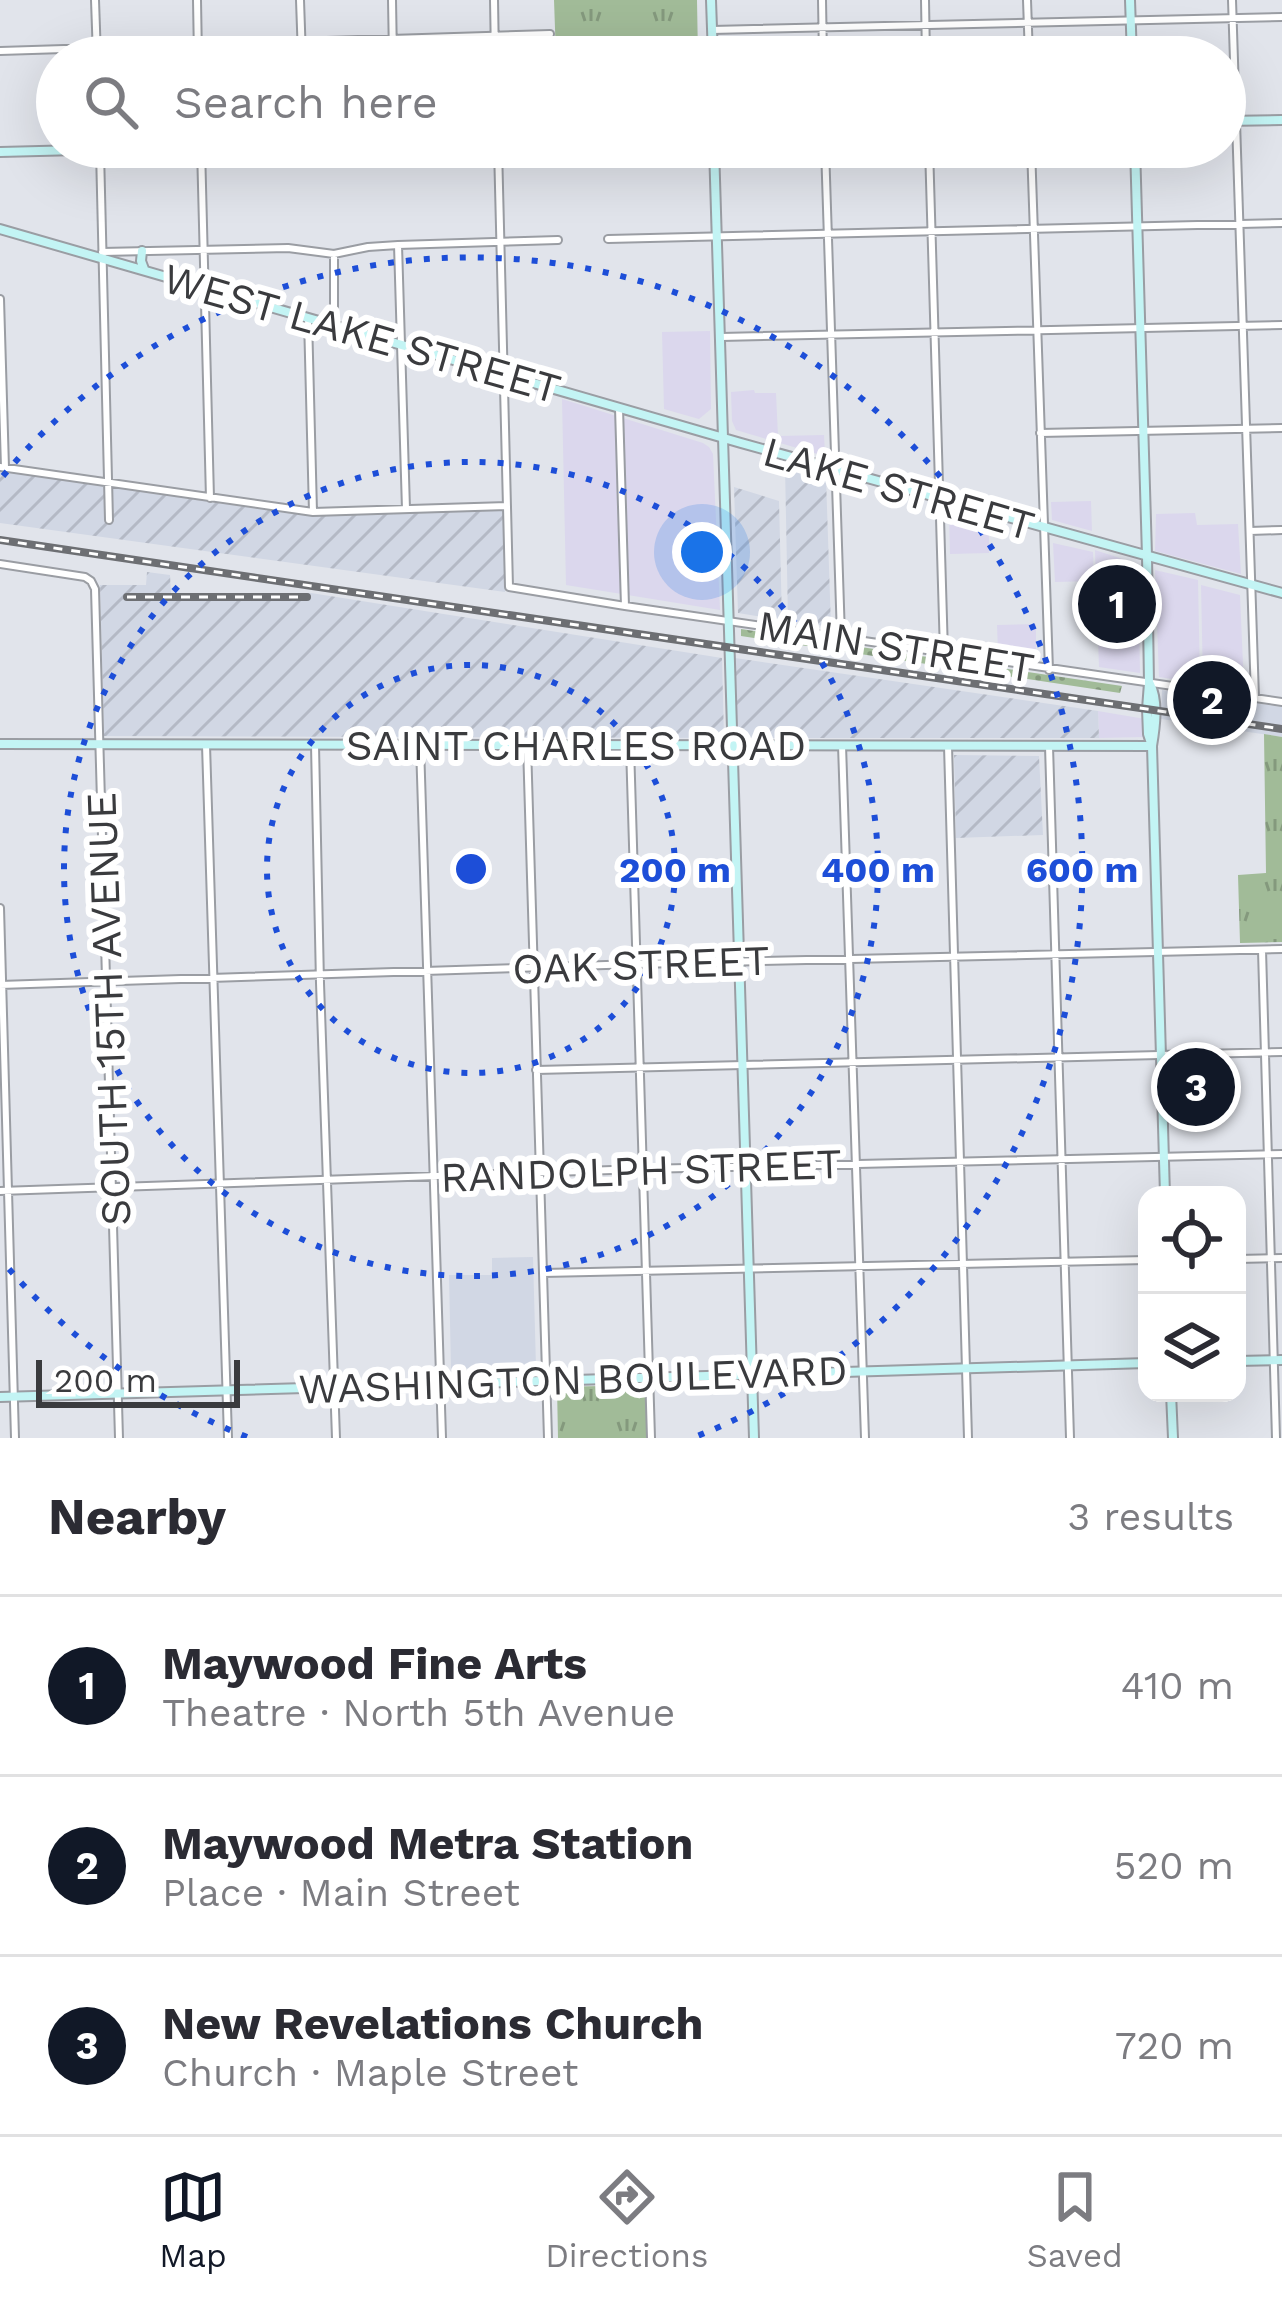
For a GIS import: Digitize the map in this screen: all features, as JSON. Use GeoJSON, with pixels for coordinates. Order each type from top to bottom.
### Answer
{"type":"FeatureCollection","features":[{"type":"Feature","properties":{"kind":"street"},"geometry":{"type":"LineString","coordinates":[[95,0],[96,36]]}},
{"type":"Feature","properties":{"kind":"street"},"geometry":{"type":"LineString","coordinates":[[197,0],[198,36]]}},
{"type":"Feature","properties":{"kind":"street"},"geometry":{"type":"LineString","coordinates":[[300,0],[301,36]]}},
{"type":"Feature","properties":{"kind":"street"},"geometry":{"type":"LineString","coordinates":[[392,0],[392,36]]}},
{"type":"Feature","properties":{"kind":"street"},"geometry":{"type":"LineString","coordinates":[[494,0],[495,36],[550,34]]}},
{"type":"Feature","properties":{"kind":"street"},"geometry":{"type":"LineString","coordinates":[[712,0],[712,36]]}},
{"type":"Feature","properties":{"kind":"street"},"geometry":{"type":"LineString","coordinates":[[822,0],[823,36]]}},
{"type":"Feature","properties":{"kind":"street"},"geometry":{"type":"LineString","coordinates":[[925,0],[925,36]]}},
{"type":"Feature","properties":{"kind":"street"},"geometry":{"type":"LineString","coordinates":[[1027,0],[1028,36]]}},
{"type":"Feature","properties":{"kind":"street"},"geometry":{"type":"LineString","coordinates":[[1130,0],[1131,36]]}},
{"type":"Feature","properties":{"kind":"street"},"geometry":{"type":"LineString","coordinates":[[1232,0],[1232,36]]}},
{"type":"Feature","properties":{"kind":"street"},"geometry":{"type":"LineString","coordinates":[[712,30],[1282,17]]}},
{"type":"Feature","properties":{"kind":"street"},"geometry":{"type":"LineString","coordinates":[[0,51],[36,52]]}},
{"type":"Feature","properties":{"kind":"street"},"geometry":{"type":"LineString","coordinates":[[1246,121],[1282,120]]}},
{"type":"Feature","properties":{"kind":"street"},"geometry":{"type":"LineString","coordinates":[[0,152],[36,151]]}},
{"type":"Feature","properties":{"kind":"street"},"geometry":{"type":"LineString","coordinates":[[100,168],[110,520]]}},
{"type":"Feature","properties":{"kind":"street"},"geometry":{"type":"LineString","coordinates":[[199,168],[210,498]]}},
{"type":"Feature","properties":{"kind":"street"},"geometry":{"type":"LineString","coordinates":[[0,299],[2,467],[314,512],[508,506],[498,168]]}},
{"type":"Feature","properties":{"kind":"street"},"geometry":{"type":"LineString","coordinates":[[715,168],[754,1438]]}},
{"type":"Feature","properties":{"kind":"street"},"geometry":{"type":"LineString","coordinates":[[826,168],[841,637]]}},
{"type":"Feature","properties":{"kind":"street"},"geometry":{"type":"LineString","coordinates":[[930,168],[944,653]]}},
{"type":"Feature","properties":{"kind":"street"},"geometry":{"type":"LineString","coordinates":[[1032,168],[1048,670]]}},
{"type":"Feature","properties":{"kind":"street"},"geometry":{"type":"LineString","coordinates":[[1136,168],[1166,1186]]}},
{"type":"Feature","properties":{"kind":"street"},"geometry":{"type":"LineString","coordinates":[[1234,168],[1255,698]]}},
{"type":"Feature","properties":{"kind":"street"},"geometry":{"type":"LineString","coordinates":[[608,239],[1282,223]]}},
{"type":"Feature","properties":{"kind":"street","name":"WEST LAKE STREET"},"geometry":{"type":"LineString","coordinates":[[0,229],[102,254],[724,438]]}},
{"type":"Feature","properties":{"kind":"street"},"geometry":{"type":"LineString","coordinates":[[102,254],[289,248],[334,254],[398,245],[557,240]]}},
{"type":"Feature","properties":{"kind":"street"},"geometry":{"type":"LineString","coordinates":[[398,245],[406,509]]}},
{"type":"Feature","properties":{"kind":"street"},"geometry":{"type":"LineString","coordinates":[[142,251],[144,270]]}},
{"type":"Feature","properties":{"kind":"street"},"geometry":{"type":"LineString","coordinates":[[334,254],[334,326]]}},
{"type":"Feature","properties":{"kind":"street"},"geometry":{"type":"LineString","coordinates":[[308,318],[314,512]]}},
{"type":"Feature","properties":{"kind":"street"},"geometry":{"type":"LineString","coordinates":[[721,338],[1282,325]]}},
{"type":"Feature","properties":{"kind":"street"},"geometry":{"type":"LineString","coordinates":[[619,408],[625,606]]}},
{"type":"Feature","properties":{"kind":"street"},"geometry":{"type":"LineString","coordinates":[[1040,433],[1282,428]]}},
{"type":"Feature","properties":{"kind":"street","name":"LAKE STREET"},"geometry":{"type":"LineString","coordinates":[[724,438],[1282,593]]}},
{"type":"Feature","properties":{"kind":"street","name":"MAIN STREET"},"geometry":{"type":"LineString","coordinates":[[508,506],[509,587],[1282,702]]}},
{"type":"Feature","properties":{"kind":"street"},"geometry":{"type":"LineString","coordinates":[[1249,531],[1282,530]]}},
{"type":"Feature","properties":{"kind":"street","name":"SOUTH 15TH AVENUE"},"geometry":{"type":"LineString","coordinates":[[0,564],[85,577],[94,589],[119,1438]]}},
{"type":"Feature","properties":{"kind":"street","name":"SAINT CHARLES ROAD"},"geometry":{"type":"LineString","coordinates":[[0,744],[1151,746]]}},
{"type":"Feature","properties":{"kind":"street"},"geometry":{"type":"LineString","coordinates":[[206,745],[228,1438]]}},
{"type":"Feature","properties":{"kind":"street"},"geometry":{"type":"LineString","coordinates":[[315,745],[336,1438]]}},
{"type":"Feature","properties":{"kind":"street"},"geometry":{"type":"LineString","coordinates":[[420,745],[442,1438]]}},
{"type":"Feature","properties":{"kind":"street"},"geometry":{"type":"LineString","coordinates":[[842,745],[865,1438]]}},
{"type":"Feature","properties":{"kind":"street"},"geometry":{"type":"LineString","coordinates":[[949,745],[968,1438]]}},
{"type":"Feature","properties":{"kind":"street"},"geometry":{"type":"LineString","coordinates":[[527,746],[548,1438]]}},
{"type":"Feature","properties":{"kind":"street"},"geometry":{"type":"LineString","coordinates":[[630,746],[651,1438]]}},
{"type":"Feature","properties":{"kind":"street"},"geometry":{"type":"LineString","coordinates":[[1048,746],[1070,1438]]}},
{"type":"Feature","properties":{"kind":"street"},"geometry":{"type":"LineString","coordinates":[[0,908],[4,1191],[15,1438]]}},
{"type":"Feature","properties":{"kind":"street"},"geometry":{"type":"LineString","coordinates":[[1262,949],[1278,1360],[1276,1438]]}},
{"type":"Feature","properties":{"kind":"street","name":"OAK STREET"},"geometry":{"type":"LineString","coordinates":[[1,985],[1282,949]]}},
{"type":"Feature","properties":{"kind":"street"},"geometry":{"type":"LineString","coordinates":[[536,1070],[1282,1052]]}},
{"type":"Feature","properties":{"kind":"street","name":"RANDOLPH STREET"},"geometry":{"type":"LineString","coordinates":[[4,1191],[643,1168],[1282,1154]]}},
{"type":"Feature","properties":{"kind":"street"},"geometry":{"type":"LineString","coordinates":[[1246,1258],[1282,1258]]}},
{"type":"Feature","properties":{"kind":"street"},"geometry":{"type":"LineString","coordinates":[[543,1274],[1138,1260]]}},
{"type":"Feature","properties":{"kind":"street"},"geometry":{"type":"LineString","coordinates":[[1246,1361],[1278,1360]]}},
{"type":"Feature","properties":{"kind":"street","name":"WASHINGTON BOULEVARD"},"geometry":{"type":"LineString","coordinates":[[0,1397],[1138,1363]]}},
{"type":"Feature","properties":{"kind":"street"},"geometry":{"type":"LineString","coordinates":[[1171,1402],[1173,1438]]}},
{"type":"Feature","properties":{"kind":"shaded area"},"geometry":{"type":"Polygon","coordinates":[[[710,331],[711,409],[699,419],[664,409],[662,332],[710,331]]]}},
{"type":"Feature","properties":{"kind":"shaded area"},"geometry":{"type":"Polygon","coordinates":[[[731,392],[776,393],[778,436],[824,435],[825,454],[736,430],[731,392]]]}},
{"type":"Feature","properties":{"kind":"shaded area"},"geometry":{"type":"Polygon","coordinates":[[[562,399],[709,447],[720,610],[566,585],[562,399]]]}},
{"type":"Feature","properties":{"kind":"shaded area"},"geometry":{"type":"Polygon","coordinates":[[[785,466],[826,478],[831,627],[788,620],[785,466]]]}},
{"type":"Feature","properties":{"kind":"shaded area"},"geometry":{"type":"Polygon","coordinates":[[[0,471],[303,515],[504,509],[505,592],[0,523],[0,471]]]}},
{"type":"Feature","properties":{"kind":"shaded area"},"geometry":{"type":"Polygon","coordinates":[[[734,487],[779,501],[782,620],[738,613],[734,487]]]}},
{"type":"Feature","properties":{"kind":"shaded area"},"geometry":{"type":"Polygon","coordinates":[[[1091,501],[1092,531],[1052,520],[1051,502],[1091,501]]]}},
{"type":"Feature","properties":{"kind":"shaded area"},"geometry":{"type":"Polygon","coordinates":[[[949,512],[989,523],[989,553],[950,554],[949,512]]]}},
{"type":"Feature","properties":{"kind":"shaded area"},"geometry":{"type":"Polygon","coordinates":[[[1195,513],[1197,525],[1238,524],[1241,574],[1155,551],[1156,514],[1195,513]]]}},
{"type":"Feature","properties":{"kind":"shaded area"},"geometry":{"type":"Polygon","coordinates":[[[1053,543],[1093,552],[1094,581],[1055,582],[1053,543]]]}},
{"type":"Feature","properties":{"kind":"shaded area"},"geometry":{"type":"Polygon","coordinates":[[[1095,550],[1138,564],[1140,673],[1099,667],[1095,550]]]}},
{"type":"Feature","properties":{"kind":"shaded area"},"geometry":{"type":"Polygon","coordinates":[[[1155,570],[1198,580],[1200,683],[1159,677],[1155,570]]]}},
{"type":"Feature","properties":{"kind":"shaded area"},"geometry":{"type":"Polygon","coordinates":[[[147,572],[170,575],[171,593],[311,593],[722,658],[724,738],[104,736],[100,585],[146,585],[147,572]]]}},
{"type":"Feature","properties":{"kind":"shaded area"},"geometry":{"type":"Polygon","coordinates":[[[1201,585],[1240,595],[1244,688],[1203,683],[1201,585]]]}},
{"type":"Feature","properties":{"kind":"shaded area"},"geometry":{"type":"Polygon","coordinates":[[[1036,624],[1036,658],[998,651],[997,625],[1036,624]]]}},
{"type":"Feature","properties":{"kind":"shaded area"},"geometry":{"type":"Polygon","coordinates":[[[735,658],[1098,711],[1099,738],[738,738],[735,658]]]}},
{"type":"Feature","properties":{"kind":"shaded area"},"geometry":{"type":"Polygon","coordinates":[[[1162,690],[1282,707],[1282,737],[1161,719],[1162,690]]]}},
{"type":"Feature","properties":{"kind":"shaded area"},"geometry":{"type":"Polygon","coordinates":[[[1098,711],[1145,719],[1146,737],[1099,738],[1098,711]]]}},
{"type":"Feature","properties":{"kind":"shaded area"},"geometry":{"type":"Polygon","coordinates":[[[954,755],[1039,756],[1043,835],[956,838],[954,755]]]}},
{"type":"Feature","properties":{"kind":"shaded area"},"geometry":{"type":"Polygon","coordinates":[[[533,1257],[536,1367],[451,1369],[449,1275],[492,1275],[492,1258],[533,1257]]]}},
{"type":"Feature","properties":{"kind":"green space"},"geometry":{"type":"Polygon","coordinates":[[[554,0],[697,0],[698,36],[555,36],[554,0]]]}},
{"type":"Feature","properties":{"kind":"green space"},"geometry":{"type":"Polygon","coordinates":[[[741,629],[1122,686],[1120,693],[741,636],[741,629]]]}},
{"type":"Feature","properties":{"kind":"green space"},"geometry":{"type":"Polygon","coordinates":[[[1264,734],[1282,737],[1282,942],[1240,943],[1238,875],[1266,873],[1264,734]]]}},
{"type":"Feature","properties":{"kind":"green space"},"geometry":{"type":"Polygon","coordinates":[[[645,1385],[647,1438],[558,1438],[557,1387],[645,1385]]]}},
{"type":"Feature","properties":{"kind":"railway"},"geometry":{"type":"LineString","coordinates":[[0,540],[1282,729]]}},
{"type":"Feature","properties":{"kind":"railway"},"geometry":{"type":"LineString","coordinates":[[127,597],[307,597]]}},
{"type":"Feature","properties":{"kind":"place","name":"Maywood Fine Arts"},"geometry":{"type":"Point","coordinates":[1117,604]}},
{"type":"Feature","properties":{"kind":"place","name":"Maywood Metra Station"},"geometry":{"type":"Point","coordinates":[1212,700]}},
{"type":"Feature","properties":{"kind":"place","name":"New Revelations Church"},"geometry":{"type":"Point","coordinates":[1196,1087]}}]}
